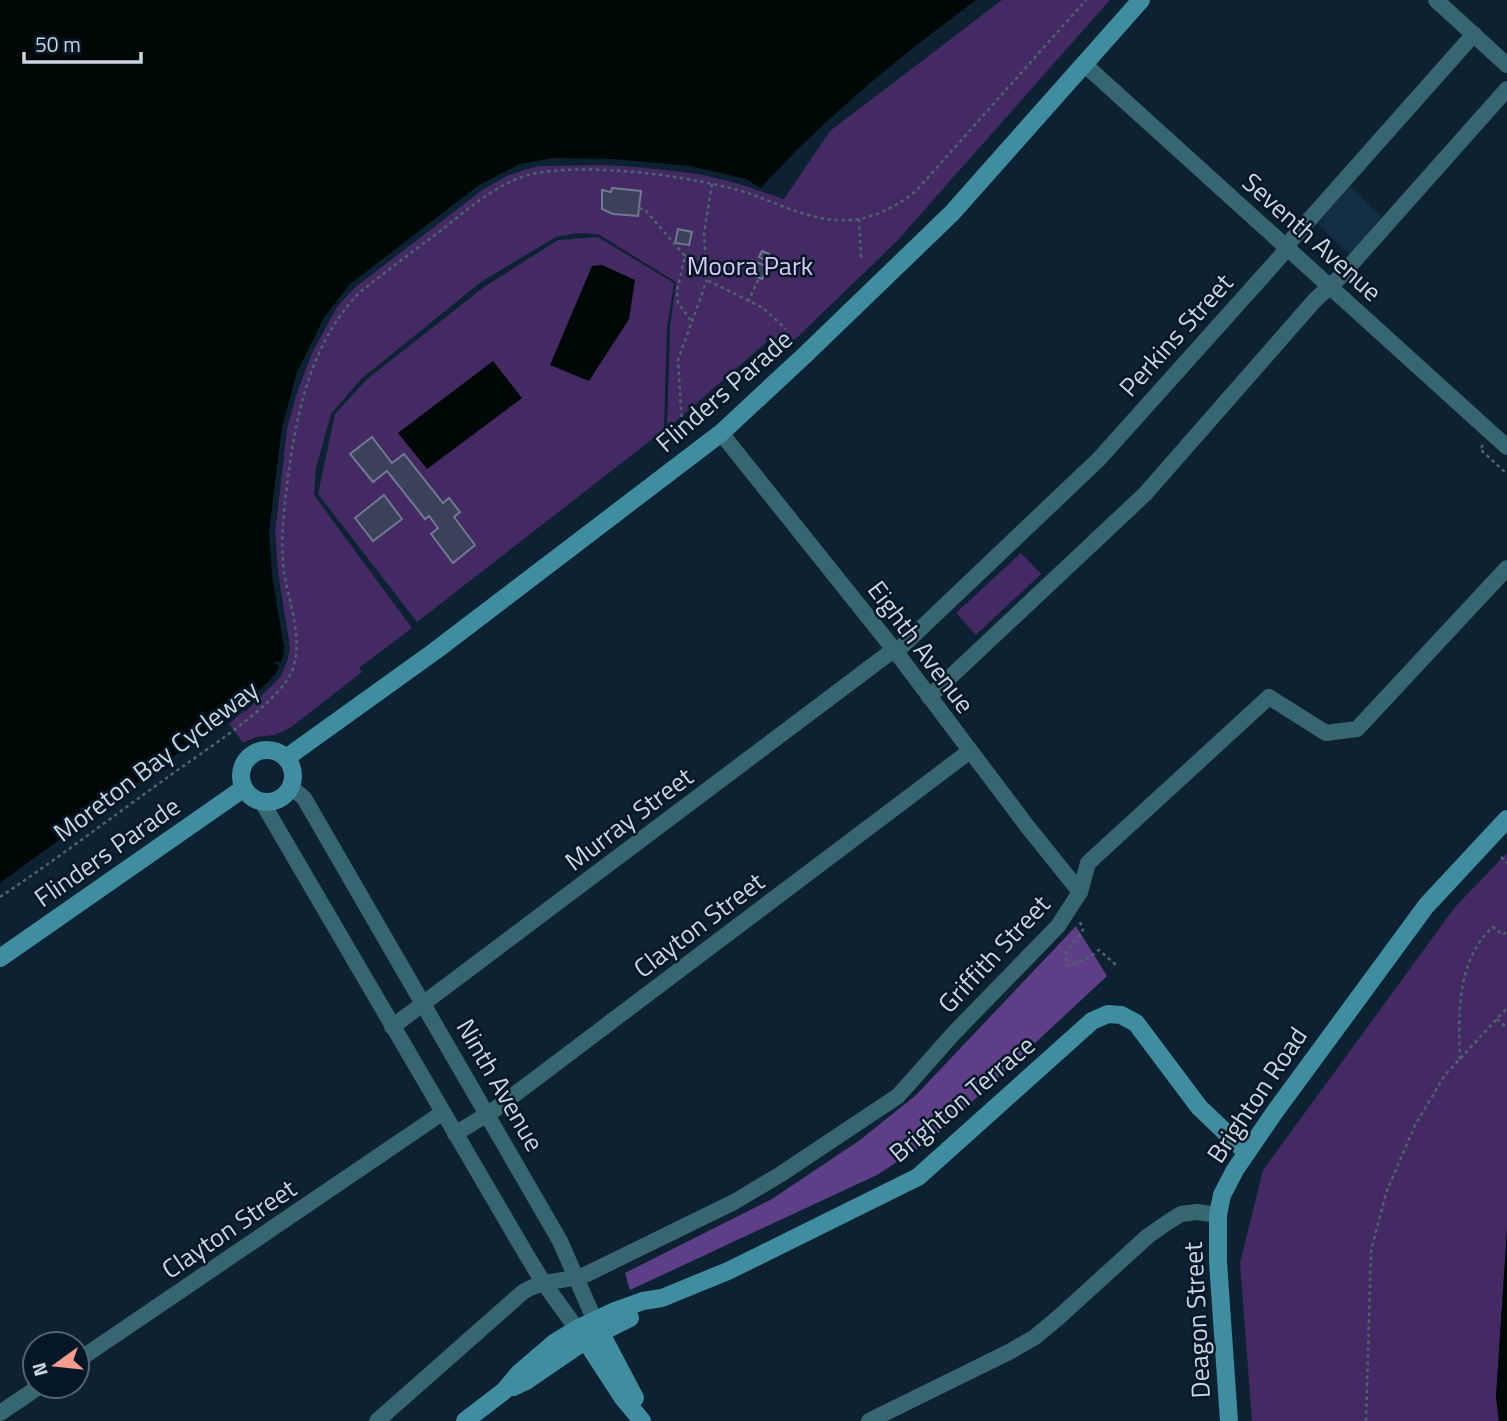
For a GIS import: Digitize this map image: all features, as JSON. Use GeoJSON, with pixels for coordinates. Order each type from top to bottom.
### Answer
{"type":"FeatureCollection","features":[{"type":"Feature","properties":{"kind":"street","name":"Flinders Parade"},"geometry":{"type":"LineString","coordinates":[[286,758],[435,651],[721,433],[866,298],[952,213],[1141,0]]}},
{"type":"Feature","properties":{"kind":"street"},"geometry":{"type":"LineString","coordinates":[[1436,0],[1507,65]]}},
{"type":"Feature","properties":{"kind":"street","name":"Perkins Street"},"geometry":{"type":"LineString","coordinates":[[896,652],[1099,459],[1474,33]]}},
{"type":"Feature","properties":{"kind":"street","name":"Seventh Avenue"},"geometry":{"type":"LineString","coordinates":[[1084,64],[1507,447]]}},
{"type":"Feature","properties":{"kind":"street"},"geometry":{"type":"LineString","coordinates":[[929,697],[1145,494],[1507,89]]}},
{"type":"Feature","properties":{"kind":"street","name":"Eighth Avenue"},"geometry":{"type":"LineString","coordinates":[[721,433],[896,652],[1080,892]]}},
{"type":"Feature","properties":{"kind":"street","name":"Griffith Street"},"geometry":{"type":"LineString","coordinates":[[543,1282],[575,1278],[734,1202],[782,1174],[898,1096],[953,1034],[1058,926],[1080,892],[1088,863],[1269,697],[1326,733],[1357,729],[1507,568]]}},
{"type":"Feature","properties":{"kind":"street","name":"Murray Street"},"geometry":{"type":"LineString","coordinates":[[392,1027],[888,654],[896,652]]}},
{"type":"Feature","properties":{"kind":"street"},"geometry":{"type":"LineString","coordinates":[[272,750],[286,758],[293,772],[291,787],[279,800],[262,802],[254,799],[244,788],[241,772],[249,757],[256,752],[272,750]]}},
{"type":"Feature","properties":{"kind":"street","name":"Clayton Street"},"geometry":{"type":"LineString","coordinates":[[455,1134],[487,1114],[970,751]]}},
{"type":"Feature","properties":{"kind":"street","name":"Ninth Avenue"},"geometry":{"type":"LineString","coordinates":[[291,787],[304,798],[560,1241],[575,1278],[590,1330],[623,1398],[643,1421]]}},
{"type":"Feature","properties":{"kind":"street","name":"Flinders Parade"},"geometry":{"type":"LineString","coordinates":[[0,958],[244,788]]}},
{"type":"Feature","properties":{"kind":"street","name":"Ninth Avenue"},"geometry":{"type":"LineString","coordinates":[[262,802],[543,1282],[590,1330]]}},
{"type":"Feature","properties":{"kind":"street","name":"Brighton Road"},"geometry":{"type":"LineString","coordinates":[[1218,1215],[1222,1195],[1246,1152],[1335,1027],[1426,906],[1507,819]]}},
{"type":"Feature","properties":{"kind":"street","name":"Brighton Terrace"},"geometry":{"type":"LineString","coordinates":[[466,1421],[554,1343],[647,1310],[662,1298],[727,1271],[918,1177],[1092,1021],[1108,1014],[1121,1015],[1136,1023],[1205,1114],[1246,1152]]}},
{"type":"Feature","properties":{"kind":"street","name":"Clayton Street"},"geometry":{"type":"LineString","coordinates":[[91,1351],[442,1113]]}},
{"type":"Feature","properties":{"kind":"street"},"geometry":{"type":"LineString","coordinates":[[869,1421],[1009,1352],[1035,1336],[1168,1222],[1181,1214],[1198,1212],[1218,1215]]}},
{"type":"Feature","properties":{"kind":"street","name":"Deagon Street"},"geometry":{"type":"LineString","coordinates":[[1218,1215],[1220,1304],[1230,1421]]}},
{"type":"Feature","properties":{"kind":"street"},"geometry":{"type":"LineString","coordinates":[[377,1421],[523,1292],[543,1282]]}},
{"type":"Feature","properties":{"kind":"street"},"geometry":{"type":"LineString","coordinates":[[0,1413],[21,1399]]}},
{"type":"Feature","properties":{"kind":"path","name":"Moreton Bay Cycleway"},"geometry":{"type":"LineString","coordinates":[[0,897],[249,717],[287,680],[295,660],[296,647],[282,532],[294,429],[302,397],[318,358],[342,312],[359,293],[486,196],[524,176],[554,171],[612,172],[680,178],[712,184],[832,220],[859,219],[884,211],[916,191],[1086,0]]}},
{"type":"Feature","properties":{"kind":"path"},"geometry":{"type":"LineString","coordinates":[[682,424],[678,360],[707,281],[704,233],[712,184]]}},
{"type":"Feature","properties":{"kind":"path"},"geometry":{"type":"LineString","coordinates":[[639,208],[646,211],[685,256],[705,260]]}},
{"type":"Feature","properties":{"kind":"path"},"geometry":{"type":"LineString","coordinates":[[859,219],[861,258]]}},
{"type":"Feature","properties":{"kind":"path"},"geometry":{"type":"LineString","coordinates":[[685,256],[677,291],[678,303],[692,323]]}},
{"type":"Feature","properties":{"kind":"path"},"geometry":{"type":"LineString","coordinates":[[748,302],[760,278]]}},
{"type":"Feature","properties":{"kind":"path"},"geometry":{"type":"LineString","coordinates":[[707,281],[763,308],[786,329]]}},
{"type":"Feature","properties":{"kind":"path"},"geometry":{"type":"LineString","coordinates":[[1480,449],[1507,474]]}},
{"type":"Feature","properties":{"kind":"path"},"geometry":{"type":"LineString","coordinates":[[1501,857],[1507,863]]}},
{"type":"Feature","properties":{"kind":"path"},"geometry":{"type":"LineString","coordinates":[[1075,916],[1081,922],[1083,930],[1066,953],[1067,966],[1088,958],[1099,950],[1116,965]]}},
{"type":"Feature","properties":{"kind":"path"},"geometry":{"type":"LineString","coordinates":[[1460,1059],[1460,1005],[1463,980],[1469,962],[1484,935],[1493,926],[1503,935],[1507,931]]}},
{"type":"Feature","properties":{"kind":"path"},"geometry":{"type":"LineString","coordinates":[[1366,1421],[1371,1251],[1387,1193],[1415,1125],[1445,1075],[1507,1008]]}},
{"type":"Feature","properties":{"kind":"path"},"geometry":{"type":"LineString","coordinates":[[1496,1018],[1506,1028]]}},
{"type":"Feature","properties":{"kind":"shaded area"},"geometry":{"type":"Polygon","coordinates":[[[0,0],[976,0],[864,89],[811,137],[761,188],[705,173],[613,162],[537,164],[493,180],[364,277],[343,297],[309,354],[289,411],[275,511],[273,553],[286,636],[284,664],[274,663],[283,668],[243,710],[0,890],[0,0]]]}},
{"type":"Feature","properties":{"kind":"shaded area"},"geometry":{"type":"Polygon","coordinates":[[[1350,186],[1384,219],[1350,255],[1316,223],[1350,186]]]}},
{"type":"Feature","properties":{"kind":"shaded area"},"geometry":{"type":"Polygon","coordinates":[[[602,265],[635,280],[629,319],[589,381],[550,365],[592,266],[602,265]]]}},
{"type":"Feature","properties":{"kind":"shaded area"},"geometry":{"type":"Polygon","coordinates":[[[493,361],[522,398],[427,469],[398,433],[493,361]]]}},
{"type":"Feature","properties":{"kind":"shaded area"},"geometry":{"type":"Polygon","coordinates":[[[1076,926],[1107,976],[932,1139],[877,1175],[630,1290],[625,1273],[772,1199],[860,1140],[916,1095],[1076,926]]]}},
{"type":"Feature","properties":{"kind":"shaded area"},"geometry":{"type":"Polygon","coordinates":[[[1507,1230],[1507,1421],[1499,1421],[1496,1397],[1507,1230]]]}},
{"type":"Feature","properties":{"kind":"green space","name":"Moora Park"},"geometry":{"type":"Polygon","coordinates":[[[1002,0],[1110,0],[896,242],[783,351],[771,338],[667,429],[670,327],[676,282],[598,234],[577,233],[556,237],[481,282],[361,379],[331,414],[316,468],[314,495],[412,628],[359,668],[362,672],[290,728],[275,735],[256,737],[243,743],[229,724],[281,676],[288,658],[288,636],[278,574],[275,532],[287,428],[311,355],[336,308],[354,288],[482,190],[508,175],[537,166],[613,165],[689,172],[727,180],[784,199],[830,131],[1002,0]]]}},
{"type":"Feature","properties":{"kind":"green space"},"geometry":{"type":"Polygon","coordinates":[[[598,237],[674,283],[667,328],[664,430],[417,622],[318,494],[335,414],[366,380],[484,287],[558,240],[598,237]]]}},
{"type":"Feature","properties":{"kind":"green space"},"geometry":{"type":"Polygon","coordinates":[[[1021,553],[1041,574],[976,635],[956,613],[1021,553]]]}},
{"type":"Feature","properties":{"kind":"green space"},"geometry":{"type":"Polygon","coordinates":[[[1507,853],[1507,1230],[1496,1397],[1499,1421],[1252,1421],[1240,1263],[1263,1170],[1455,907],[1507,853]]]}},
{"type":"Feature","properties":{"kind":"pier"},"geometry":{"type":"Polygon","coordinates":[[[553,158],[613,159],[690,166],[746,179],[764,190],[704,175],[642,167],[583,164],[537,166],[508,175],[482,190],[354,288],[336,308],[311,355],[287,428],[275,532],[278,574],[290,647],[281,676],[245,712],[243,710],[0,890],[0,883],[185,748],[212,727],[209,723],[215,718],[219,722],[276,673],[284,647],[272,575],[269,532],[282,427],[297,372],[325,316],[350,284],[479,185],[520,164],[553,158]]]}},
{"type":"Feature","properties":{"kind":"building"},"geometry":{"type":"Polygon","coordinates":[[[612,188],[641,191],[638,216],[613,214],[602,209],[602,190],[611,192],[612,188]]]}},
{"type":"Feature","properties":{"kind":"building"},"geometry":{"type":"Polygon","coordinates":[[[678,229],[692,232],[689,245],[675,243],[678,229]]]}},
{"type":"Feature","properties":{"kind":"building"},"geometry":{"type":"Polygon","coordinates":[[[762,251],[769,254],[765,260],[759,257],[762,251]]]}},
{"type":"Feature","properties":{"kind":"building"},"geometry":{"type":"Polygon","coordinates":[[[752,260],[768,267],[762,279],[747,273],[752,260]]]}},
{"type":"Feature","properties":{"kind":"building"},"geometry":{"type":"Polygon","coordinates":[[[372,437],[392,463],[404,454],[443,503],[449,498],[460,512],[454,517],[475,545],[453,563],[431,534],[438,528],[429,516],[425,519],[387,471],[373,482],[350,454],[372,437]]]}},
{"type":"Feature","properties":{"kind":"building"},"geometry":{"type":"Polygon","coordinates":[[[384,495],[402,519],[373,541],[355,518],[384,495]]]}}]}
